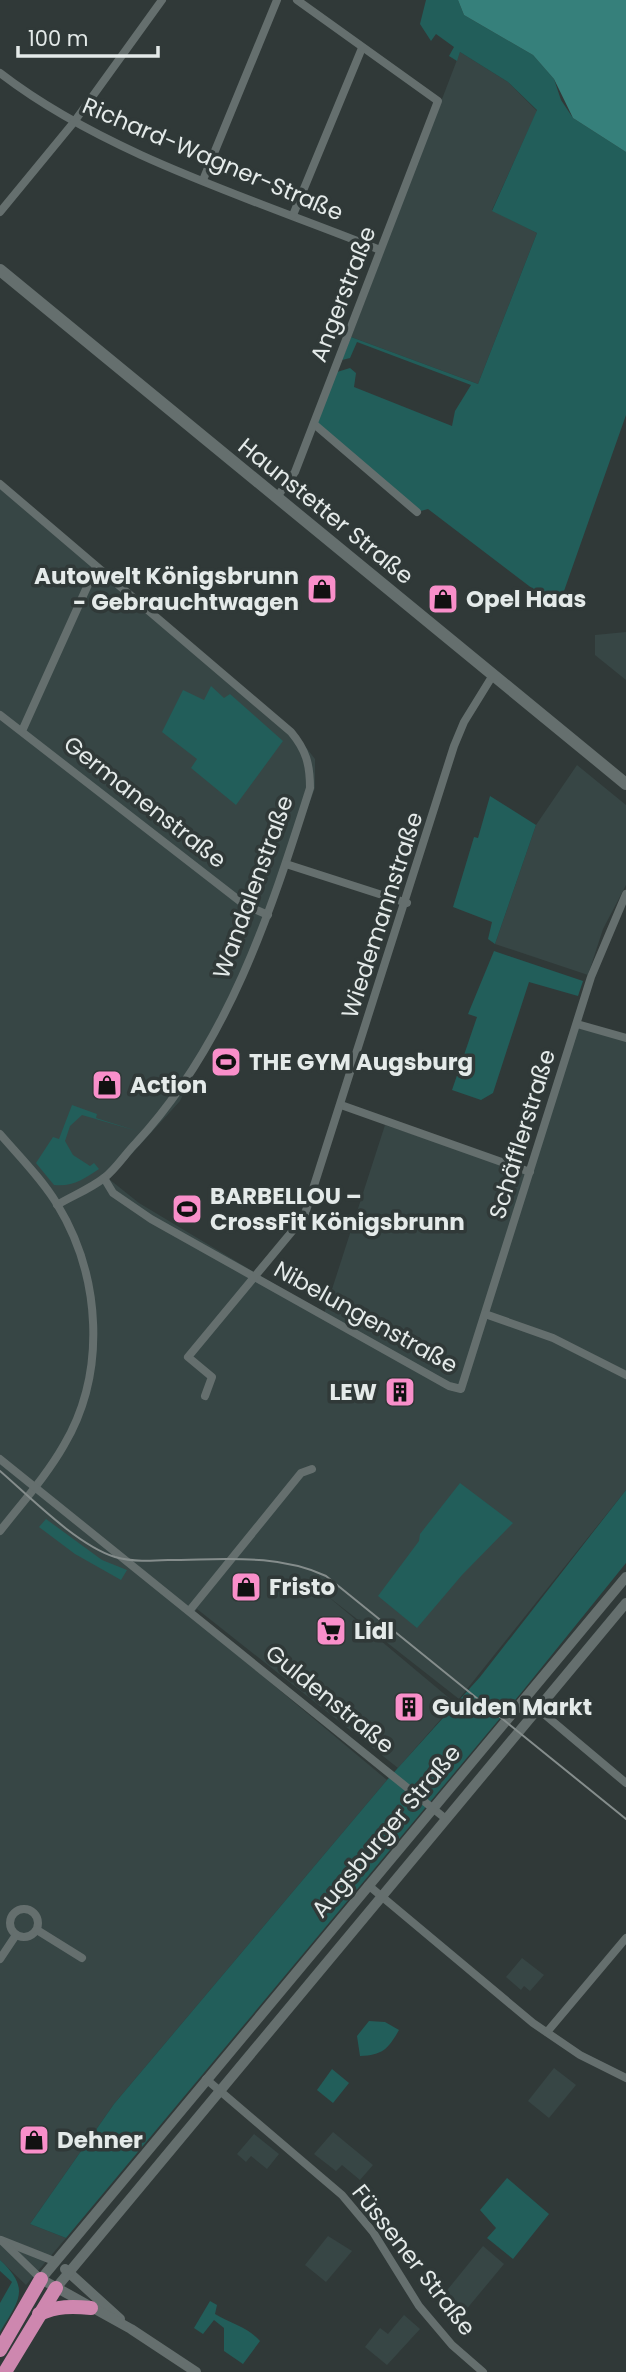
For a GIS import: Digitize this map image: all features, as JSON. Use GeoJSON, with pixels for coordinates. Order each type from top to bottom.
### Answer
{"type":"FeatureCollection","features":[{"type":"Feature","properties":{"kind":"highway"},"geometry":{"type":"LineString","coordinates":[[0,2350],[41,2279]]}},
{"type":"Feature","properties":{"kind":"highway"},"geometry":{"type":"LineString","coordinates":[[5,2372],[56,2288]]}},
{"type":"Feature","properties":{"kind":"highway"},"geometry":{"type":"LineString","coordinates":[[39,2315],[52,2308],[71,2305],[91,2308]]}},
{"type":"Feature","properties":{"kind":"main road","name":"Haunstetter Straße"},"geometry":{"type":"LineString","coordinates":[[0,270],[626,784]]}},
{"type":"Feature","properties":{"kind":"street"},"geometry":{"type":"LineString","coordinates":[[0,212],[74,122],[162,0]]}},
{"type":"Feature","properties":{"kind":"street"},"geometry":{"type":"LineString","coordinates":[[202,180],[278,0]]}},
{"type":"Feature","properties":{"kind":"street"},"geometry":{"type":"LineString","coordinates":[[293,215],[362,48],[297,0]]}},
{"type":"Feature","properties":{"kind":"street","name":"Angerstraße"},"geometry":{"type":"LineString","coordinates":[[277,498],[295,472],[438,101],[362,48]]}},
{"type":"Feature","properties":{"kind":"street","name":"Richard-Wagner-Straße"},"geometry":{"type":"LineString","coordinates":[[0,74],[74,122],[202,180],[380,250]]}},
{"type":"Feature","properties":{"kind":"street"},"geometry":{"type":"LineString","coordinates":[[314,424],[417,512]]}},
{"type":"Feature","properties":{"kind":"street","name":"Wandalenstraße"},"geometry":{"type":"LineString","coordinates":[[0,484],[300,743],[310,769],[310,788],[268,915],[232,998],[193,1070],[174,1101],[104,1178],[57,1205]]}},
{"type":"Feature","properties":{"kind":"street"},"geometry":{"type":"LineString","coordinates":[[22,731],[96,567]]}},
{"type":"Feature","properties":{"kind":"street","name":"Wiedemannstraße"},"geometry":{"type":"LineString","coordinates":[[254,1277],[304,1217],[407,903],[454,746],[464,722],[493,675]]}},
{"type":"Feature","properties":{"kind":"street","name":"Germanenstraße"},"geometry":{"type":"LineString","coordinates":[[0,715],[245,905],[268,915]]}},
{"type":"Feature","properties":{"kind":"street"},"geometry":{"type":"LineString","coordinates":[[286,864],[407,903]]}},
{"type":"Feature","properties":{"kind":"street","name":"Schäfflerstraße"},"geometry":{"type":"LineString","coordinates":[[461,1389],[604,940],[626,894]]}},
{"type":"Feature","properties":{"kind":"street"},"geometry":{"type":"LineString","coordinates":[[576,1024],[626,1038]]}},
{"type":"Feature","properties":{"kind":"street"},"geometry":{"type":"LineString","coordinates":[[341,1105],[530,1172]]}},
{"type":"Feature","properties":{"kind":"street"},"geometry":{"type":"LineString","coordinates":[[0,1134],[57,1205],[80,1255],[93,1315],[94,1350],[88,1385],[73,1428],[34,1487],[0,1531]]}},
{"type":"Feature","properties":{"kind":"street","name":"Nibelungenstraße"},"geometry":{"type":"LineString","coordinates":[[104,1178],[122,1201],[449,1386],[461,1389]]}},
{"type":"Feature","properties":{"kind":"street","name":"Nibelungenstraße"},"geometry":{"type":"LineString","coordinates":[[205,1396],[212,1377],[188,1357],[254,1277]]}},
{"type":"Feature","properties":{"kind":"street"},"geometry":{"type":"LineString","coordinates":[[485,1314],[553,1338],[626,1375]]}},
{"type":"Feature","properties":{"kind":"street","name":"Guldenstraße"},"geometry":{"type":"LineString","coordinates":[[0,1459],[190,1609],[446,1819]]}},
{"type":"Feature","properties":{"kind":"street"},"geometry":{"type":"LineString","coordinates":[[190,1609],[301,1473],[312,1469]]}},
{"type":"Feature","properties":{"kind":"street","name":"Augsburger Straße"},"geometry":{"type":"LineString","coordinates":[[41,2279],[626,1577]]}},
{"type":"Feature","properties":{"kind":"street","name":"Augsburger Straße"},"geometry":{"type":"LineString","coordinates":[[56,2288],[626,1603]]}},
{"type":"Feature","properties":{"kind":"street"},"geometry":{"type":"LineString","coordinates":[[538,1709],[626,1783]]}},
{"type":"Feature","properties":{"kind":"street"},"geometry":{"type":"LineString","coordinates":[[368,1885],[547,2032],[580,2055],[626,2078]]}},
{"type":"Feature","properties":{"kind":"street"},"geometry":{"type":"LineString","coordinates":[[21,1909],[34,1912],[38,1920],[37,1930],[30,1936],[16,1935],[9,1923],[13,1914],[21,1909]]}},
{"type":"Feature","properties":{"kind":"street"},"geometry":{"type":"LineString","coordinates":[[37,1930],[82,1958]]}},
{"type":"Feature","properties":{"kind":"street"},"geometry":{"type":"LineString","coordinates":[[0,1959],[16,1935]]}},
{"type":"Feature","properties":{"kind":"street"},"geometry":{"type":"LineString","coordinates":[[547,2032],[626,1938]]}},
{"type":"Feature","properties":{"kind":"street"},"geometry":{"type":"LineString","coordinates":[[206,2079],[219,2090]]}},
{"type":"Feature","properties":{"kind":"street","name":"Füssener Straße"},"geometry":{"type":"LineString","coordinates":[[219,2090],[342,2195],[373,2232],[419,2306],[452,2345],[483,2372]]}},
{"type":"Feature","properties":{"kind":"street"},"geometry":{"type":"LineString","coordinates":[[0,2240],[54,2261],[131,2329]]}},
{"type":"Feature","properties":{"kind":"street"},"geometry":{"type":"LineString","coordinates":[[0,2240],[41,2279],[131,2329],[196,2372]]}},
{"type":"Feature","properties":{"kind":"shaded area"},"geometry":{"type":"Polygon","coordinates":[[[426,0],[458,0],[464,15],[533,55],[554,79],[561,100],[573,118],[626,152],[626,415],[558,608],[428,509],[417,512],[315,423],[337,372],[350,368],[356,373],[354,387],[452,426],[455,411],[471,385],[357,342],[350,358],[342,360],[351,337],[478,384],[537,233],[492,211],[537,110],[508,82],[460,52],[457,61],[449,56],[454,47],[436,34],[431,41],[420,24],[426,0]]]}},
{"type":"Feature","properties":{"kind":"shaded area"},"geometry":{"type":"Polygon","coordinates":[[[458,0],[626,0],[626,152],[573,118],[554,79],[533,55],[464,15],[458,0]]]}},
{"type":"Feature","properties":{"kind":"shaded area"},"geometry":{"type":"Polygon","coordinates":[[[460,52],[508,82],[537,111],[492,210],[537,233],[478,384],[351,337],[460,52]]]}},
{"type":"Feature","properties":{"kind":"shaded area"},"geometry":{"type":"Polygon","coordinates":[[[0,483],[291,728],[315,759],[315,788],[256,947],[180,1101],[109,1179],[139,1203],[324,1314],[385,1125],[529,1173],[574,1023],[626,1041],[626,1490],[459,1699],[325,1594],[455,1703],[398,1768],[197,1609],[191,1616],[387,1780],[114,2104],[30,2224],[66,2238],[26,2285],[0,2260],[0,483]]]}},
{"type":"Feature","properties":{"kind":"shaded area"},"geometry":{"type":"Polygon","coordinates":[[[626,632],[626,680],[595,655],[595,635],[626,632]]]}},
{"type":"Feature","properties":{"kind":"shaded area"},"geometry":{"type":"Polygon","coordinates":[[[211,686],[224,698],[230,694],[283,741],[236,805],[191,768],[197,759],[162,732],[183,690],[204,700],[211,686]]]}},
{"type":"Feature","properties":{"kind":"shaded area"},"geometry":{"type":"Polygon","coordinates":[[[577,765],[626,805],[626,885],[603,929],[588,975],[495,944],[536,825],[577,765]]]}},
{"type":"Feature","properties":{"kind":"shaded area"},"geometry":{"type":"Polygon","coordinates":[[[490,796],[536,825],[495,944],[488,939],[492,922],[453,907],[474,837],[478,838],[490,796]]]}},
{"type":"Feature","properties":{"kind":"shaded area"},"geometry":{"type":"Polygon","coordinates":[[[494,951],[583,981],[578,996],[529,982],[493,1093],[481,1100],[452,1090],[477,1017],[468,1014],[494,951]]]}},
{"type":"Feature","properties":{"kind":"shaded area"},"geometry":{"type":"Polygon","coordinates":[[[72,1105],[97,1114],[96,1118],[137,1131],[82,1115],[70,1126],[65,1141],[73,1155],[90,1166],[94,1163],[99,1169],[73,1183],[54,1185],[36,1163],[53,1137],[59,1139],[72,1105]]]}},
{"type":"Feature","properties":{"kind":"shaded area"},"geometry":{"type":"Polygon","coordinates":[[[460,1483],[513,1523],[462,1575],[417,1628],[378,1596],[419,1541],[420,1534],[460,1483]]]}},
{"type":"Feature","properties":{"kind":"shaded area"},"geometry":{"type":"Polygon","coordinates":[[[626,1490],[626,1563],[521,1693],[66,2238],[30,2224],[114,2104],[387,1780],[480,1677],[626,1490]]]}},
{"type":"Feature","properties":{"kind":"shaded area"},"geometry":{"type":"Polygon","coordinates":[[[46,1519],[102,1560],[127,1570],[121,1580],[75,1554],[39,1527],[46,1519]]]}},
{"type":"Feature","properties":{"kind":"shaded area"},"geometry":{"type":"Polygon","coordinates":[[[522,1958],[544,1975],[530,1991],[524,1986],[521,1990],[506,1977],[522,1958]]]}},
{"type":"Feature","properties":{"kind":"shaded area"},"geometry":{"type":"Polygon","coordinates":[[[369,2021],[385,2022],[399,2030],[384,2050],[360,2056],[357,2036],[369,2021]]]}},
{"type":"Feature","properties":{"kind":"shaded area"},"geometry":{"type":"Polygon","coordinates":[[[554,2068],[576,2085],[549,2118],[528,2101],[554,2068]]]}},
{"type":"Feature","properties":{"kind":"shaded area"},"geometry":{"type":"Polygon","coordinates":[[[332,2069],[349,2083],[333,2103],[317,2090],[332,2069]]]}},
{"type":"Feature","properties":{"kind":"shaded area"},"geometry":{"type":"Polygon","coordinates":[[[333,2132],[373,2165],[360,2180],[342,2165],[336,2171],[314,2154],[333,2132]]]}},
{"type":"Feature","properties":{"kind":"shaded area"},"geometry":{"type":"Polygon","coordinates":[[[254,2134],[279,2154],[267,2169],[251,2156],[246,2162],[237,2154],[254,2134]]]}},
{"type":"Feature","properties":{"kind":"shaded area"},"geometry":{"type":"Polygon","coordinates":[[[507,2178],[549,2214],[513,2259],[487,2238],[496,2228],[480,2210],[507,2178]]]}},
{"type":"Feature","properties":{"kind":"shaded area"},"geometry":{"type":"Polygon","coordinates":[[[328,2236],[352,2251],[326,2282],[305,2265],[328,2236]]]}},
{"type":"Feature","properties":{"kind":"shaded area"},"geometry":{"type":"Polygon","coordinates":[[[483,2246],[504,2264],[465,2311],[444,2294],[483,2246]]]}},
{"type":"Feature","properties":{"kind":"shaded area"},"geometry":{"type":"Polygon","coordinates":[[[0,2260],[16,2279],[19,2295],[0,2332],[0,2303],[12,2282],[0,2271],[0,2260]]]}},
{"type":"Feature","properties":{"kind":"shaded area"},"geometry":{"type":"Polygon","coordinates":[[[210,2301],[217,2305],[215,2314],[245,2329],[260,2341],[243,2364],[224,2351],[224,2328],[214,2320],[203,2334],[194,2328],[210,2301]]]}},
{"type":"Feature","properties":{"kind":"shaded area"},"geometry":{"type":"Polygon","coordinates":[[[404,2315],[420,2329],[387,2365],[365,2347],[380,2328],[388,2334],[404,2315]]]}},
{"type":"Feature","properties":{"kind":"tram line"},"geometry":{"type":"LineString","coordinates":[[0,1471],[70,1532],[115,1557],[142,1561],[248,1559],[288,1564],[326,1576],[626,1819]]}},
{"type":"Feature","properties":{"kind":"place","name":"Autowelt Königsbrunn - Gebrauchtwagen"},"geometry":{"type":"Point","coordinates":[322,589]}},
{"type":"Feature","properties":{"kind":"place","name":"Opel Haas"},"geometry":{"type":"Point","coordinates":[443,599]}},
{"type":"Feature","properties":{"kind":"place","name":"THE GYM Augsburg"},"geometry":{"type":"Point","coordinates":[226,1062]}},
{"type":"Feature","properties":{"kind":"place","name":"Action"},"geometry":{"type":"Point","coordinates":[107,1085]}},
{"type":"Feature","properties":{"kind":"place","name":"BARBELLOU – CrossFit Königsbrunn"},"geometry":{"type":"Point","coordinates":[187,1209]}},
{"type":"Feature","properties":{"kind":"place","name":"LEW"},"geometry":{"type":"Point","coordinates":[400,1392]}},
{"type":"Feature","properties":{"kind":"place","name":"Fristo"},"geometry":{"type":"Point","coordinates":[246,1587]}},
{"type":"Feature","properties":{"kind":"place","name":"Lidl"},"geometry":{"type":"Point","coordinates":[331,1631]}},
{"type":"Feature","properties":{"kind":"place","name":"Gulden Markt"},"geometry":{"type":"Point","coordinates":[409,1707]}},
{"type":"Feature","properties":{"kind":"place","name":"Dehner"},"geometry":{"type":"Point","coordinates":[34,2140]}}]}
